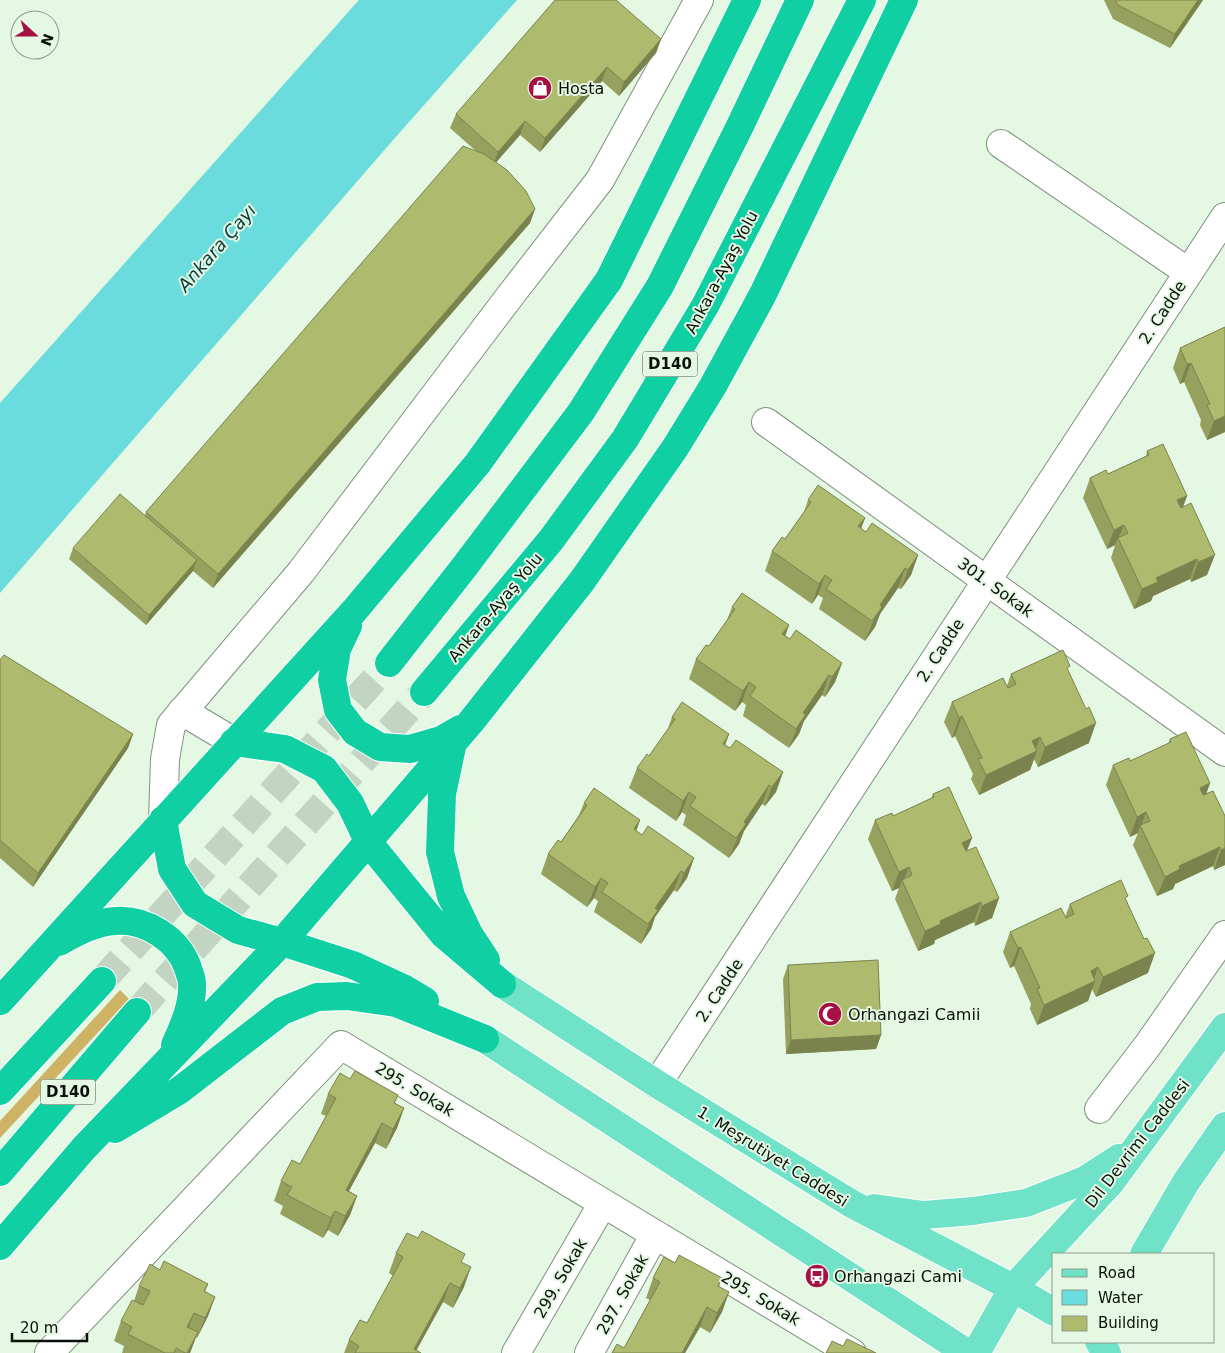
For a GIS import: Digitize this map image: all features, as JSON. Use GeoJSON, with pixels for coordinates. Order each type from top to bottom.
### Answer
{"type":"FeatureCollection","features":[{"type":"Feature","properties":{"kind":"highway"},"geometry":{"type":"LineString","coordinates":[[0,1001],[354,611],[478,463],[609,280],[746,0]]}},
{"type":"Feature","properties":{"kind":"highway","name":"D140"},"geometry":{"type":"LineString","coordinates":[[389,663],[581,412],[660,286],[800,0]]}},
{"type":"Feature","properties":{"kind":"highway","name":"Ankara-Ayaş Yolu"},"geometry":{"type":"LineString","coordinates":[[424,692],[551,540],[625,438],[705,306],[862,0]]}},
{"type":"Feature","properties":{"kind":"highway"},"geometry":{"type":"LineString","coordinates":[[0,1246],[84,1148],[282,942],[369,843],[470,723],[582,581],[685,433],[762,296],[904,0]]}},
{"type":"Feature","properties":{"kind":"highway"},"geometry":{"type":"LineString","coordinates":[[354,611],[338,649],[332,680],[338,710],[355,732],[380,747],[410,750],[440,740],[470,723]]}},
{"type":"Feature","properties":{"kind":"highway"},"geometry":{"type":"LineString","coordinates":[[234,742],[285,749],[324,770],[350,803],[369,843],[443,934],[502,984]]}},
{"type":"Feature","properties":{"kind":"highway"},"geometry":{"type":"LineString","coordinates":[[452,744],[442,794],[440,852],[451,896],[458,911],[469,934],[502,984]]}},
{"type":"Feature","properties":{"kind":"highway"},"geometry":{"type":"LineString","coordinates":[[163,820],[172,869],[195,904],[238,930],[353,965],[406,989],[485,1039]]}},
{"type":"Feature","properties":{"kind":"highway"},"geometry":{"type":"LineString","coordinates":[[44,951],[83,928],[115,921],[141,924],[155,930],[175,945],[185,960],[192,981],[188,1015],[167,1062]]}},
{"type":"Feature","properties":{"kind":"highway","name":"D140"},"geometry":{"type":"LineString","coordinates":[[0,1091],[102,981]]}},
{"type":"Feature","properties":{"kind":"highway"},"geometry":{"type":"LineString","coordinates":[[84,1148],[180,1090],[282,1011],[317,998],[346,996],[396,1003],[485,1039]]}},
{"type":"Feature","properties":{"kind":"highway","name":"D140"},"geometry":{"type":"LineString","coordinates":[[0,1172],[137,1012]]}},
{"type":"Feature","properties":{"kind":"main road","name":"1. Meşrutiyet Caddesi"},"geometry":{"type":"LineString","coordinates":[[502,984],[656,1084],[852,1204],[1013,1288],[1052,1311]]}},
{"type":"Feature","properties":{"kind":"main road","name":"Dil Devrimi Caddesi"},"geometry":{"type":"LineString","coordinates":[[976,1353],[1013,1288],[1111,1182],[1225,1027]]}},
{"type":"Feature","properties":{"kind":"main road"},"geometry":{"type":"LineString","coordinates":[[485,1039],[967,1353]]}},
{"type":"Feature","properties":{"kind":"main road"},"geometry":{"type":"LineString","coordinates":[[1145,1253],[1186,1182],[1225,1126]]}},
{"type":"Feature","properties":{"kind":"main road"},"geometry":{"type":"LineString","coordinates":[[852,1204],[924,1215],[1026,1203],[1085,1180],[1137,1146]]}},
{"type":"Feature","properties":{"kind":"street"},"geometry":{"type":"LineString","coordinates":[[163,820],[165,759],[171,725],[301,572],[600,180],[698,0]]}},
{"type":"Feature","properties":{"kind":"street"},"geometry":{"type":"LineString","coordinates":[[1002,144],[1188,272]]}},
{"type":"Feature","properties":{"kind":"street","name":"2. Cadde"},"geometry":{"type":"LineString","coordinates":[[656,1084],[1225,217]]}},
{"type":"Feature","properties":{"kind":"street","name":"301. Sokak"},"geometry":{"type":"LineString","coordinates":[[766,422],[833,458],[986,580],[1225,752]]}},
{"type":"Feature","properties":{"kind":"street"},"geometry":{"type":"LineString","coordinates":[[182,711],[234,742]]}},
{"type":"Feature","properties":{"kind":"street"},"geometry":{"type":"LineString","coordinates":[[1099,1109],[1153,1038],[1225,935]]}},
{"type":"Feature","properties":{"kind":"street","name":"295. Sokak"},"geometry":{"type":"LineString","coordinates":[[49,1353],[341,1044],[852,1353]]}},
{"type":"Feature","properties":{"kind":"street","name":"299. Sokak"},"geometry":{"type":"LineString","coordinates":[[516,1353],[603,1203]]}},
{"type":"Feature","properties":{"kind":"street","name":"297. Sokak"},"geometry":{"type":"LineString","coordinates":[[589,1353],[655,1234]]}},
{"type":"Feature","properties":{"kind":"shaded area"},"geometry":{"type":"Polygon","coordinates":[[[120,990],[129,999],[0,1138],[0,1121],[120,990]]]}},
{"type":"Feature","properties":{"kind":"water","name":"Ankara Çayı"},"geometry":{"type":"Polygon","coordinates":[[[359,0],[517,0],[0,593],[0,403],[359,0]]]}},
{"type":"Feature","properties":{"kind":"building","name":"Hosta"},"geometry":{"type":"Polygon","coordinates":[[[555,0],[616,0],[661,39],[624,82],[607,67],[545,138],[525,121],[498,152],[456,114],[555,0]]]}},
{"type":"Feature","properties":{"kind":"building"},"geometry":{"type":"Polygon","coordinates":[[[1115,0],[1198,0],[1175,34],[1118,5],[1115,0]]]}},
{"type":"Feature","properties":{"kind":"building"},"geometry":{"type":"Polygon","coordinates":[[[463,146],[484,154],[507,170],[526,191],[535,209],[218,574],[146,512],[463,146]]]}},
{"type":"Feature","properties":{"kind":"building"},"geometry":{"type":"Polygon","coordinates":[[[1225,327],[1225,416],[1214,421],[1207,405],[1210,404],[1191,363],[1187,364],[1180,348],[1225,327]]]}},
{"type":"Feature","properties":{"kind":"building"},"geometry":{"type":"Polygon","coordinates":[[[1163,444],[1187,496],[1177,500],[1181,508],[1191,503],[1215,555],[1198,562],[1197,559],[1156,578],[1158,582],[1142,589],[1118,538],[1128,533],[1124,525],[1114,530],[1090,478],[1106,470],[1108,474],[1149,455],[1147,451],[1163,444]]]}},
{"type":"Feature","properties":{"kind":"building"},"geometry":{"type":"Polygon","coordinates":[[[818,485],[865,518],[858,526],[866,532],[872,523],[918,555],[908,570],[905,568],[880,605],[882,607],[872,621],[826,589],[832,580],[825,575],[819,584],[772,551],[782,537],[785,539],[811,502],[808,500],[818,485]]]}},
{"type":"Feature","properties":{"kind":"building"},"geometry":{"type":"Polygon","coordinates":[[[120,494],[197,560],[149,615],[73,548],[120,494]]]}},
{"type":"Feature","properties":{"kind":"building"},"geometry":{"type":"Polygon","coordinates":[[[742,593],[789,625],[782,634],[790,639],[796,630],[842,663],[832,677],[829,675],[803,713],[806,714],[796,729],[750,696],[756,687],[749,682],[743,691],[696,659],[706,645],[709,646],[735,609],[732,607],[742,593]]]}},
{"type":"Feature","properties":{"kind":"building"},"geometry":{"type":"Polygon","coordinates":[[[1063,650],[1070,666],[1067,668],[1086,709],[1089,707],[1096,723],[1045,747],[1040,737],[1032,741],[1037,751],[986,775],[978,759],[982,758],[962,716],[959,718],[952,702],[1003,678],[1008,688],[1016,684],[1011,674],[1063,650]]]}},
{"type":"Feature","properties":{"kind":"building"},"geometry":{"type":"Polygon","coordinates":[[[4,655],[133,734],[38,873],[0,840],[0,660],[4,655]]]}},
{"type":"Feature","properties":{"kind":"building"},"geometry":{"type":"Polygon","coordinates":[[[682,702],[729,734],[723,744],[730,748],[736,740],[783,772],[772,787],[769,785],[744,822],[746,824],[736,838],[690,806],[696,797],[689,792],[683,801],[637,768],[647,754],[649,756],[675,719],[672,717],[682,702]]]}},
{"type":"Feature","properties":{"kind":"building"},"geometry":{"type":"Polygon","coordinates":[[[1186,732],[1210,783],[1200,788],[1203,795],[1213,791],[1225,816],[1225,848],[1221,850],[1220,847],[1179,866],[1180,869],[1165,877],[1140,825],[1150,821],[1146,812],[1137,817],[1113,765],[1129,758],[1130,761],[1171,742],[1170,739],[1186,732]]]}},
{"type":"Feature","properties":{"kind":"building"},"geometry":{"type":"Polygon","coordinates":[[[949,787],[972,838],[962,843],[966,851],[976,847],[999,898],[982,906],[981,902],[940,921],[941,924],[925,931],[902,880],[912,875],[909,867],[899,872],[875,820],[892,813],[893,816],[934,797],[933,794],[949,787]]]}},
{"type":"Feature","properties":{"kind":"building"},"geometry":{"type":"Polygon","coordinates":[[[594,788],[640,820],[634,829],[642,835],[648,826],[694,858],[684,873],[681,871],[655,908],[658,910],[648,924],[602,892],[608,883],[601,878],[595,887],[548,854],[558,840],[561,842],[587,805],[584,803],[594,788]]]}},
{"type":"Feature","properties":{"kind":"building"},"geometry":{"type":"Polygon","coordinates":[[[1121,880],[1128,896],[1125,898],[1144,939],[1147,938],[1155,953],[1103,977],[1098,967],[1091,971],[1095,981],[1044,1005],[1037,989],[1040,988],[1021,947],[1018,948],[1010,932],[1061,908],[1066,918],[1074,914],[1070,904],[1121,880]]]}},
{"type":"Feature","properties":{"kind":"building","name":"Orhangazi Camii"},"geometry":{"type":"Polygon","coordinates":[[[878,960],[881,1035],[791,1040],[788,965],[878,960]]]}},
{"type":"Feature","properties":{"kind":"building"},"geometry":{"type":"Polygon","coordinates":[[[355,1071],[398,1095],[394,1103],[404,1108],[393,1129],[382,1123],[346,1190],[357,1196],[345,1216],[335,1211],[331,1218],[287,1195],[292,1187],[281,1181],[292,1160],[300,1164],[336,1098],[328,1094],[340,1073],[350,1079],[355,1071]]]}},
{"type":"Feature","properties":{"kind":"building"},"geometry":{"type":"Polygon","coordinates":[[[422,1231],[465,1254],[461,1262],[471,1267],[460,1288],[450,1283],[414,1349],[421,1353],[355,1353],[359,1346],[349,1340],[360,1320],[367,1323],[403,1257],[396,1253],[407,1233],[418,1238],[422,1231]]]}},
{"type":"Feature","properties":{"kind":"building"},"geometry":{"type":"Polygon","coordinates":[[[679,1255],[722,1278],[718,1286],[729,1292],[717,1313],[707,1307],[682,1353],[612,1353],[617,1344],[624,1348],[660,1282],[653,1278],[664,1257],[675,1263],[679,1255]]]}},
{"type":"Feature","properties":{"kind":"building"},"geometry":{"type":"Polygon","coordinates":[[[164,1261],[208,1284],[204,1291],[215,1297],[205,1318],[194,1313],[187,1327],[198,1332],[187,1353],[176,1348],[174,1353],[165,1353],[128,1334],[132,1327],[121,1321],[132,1300],[143,1305],[150,1291],[139,1286],[150,1264],[160,1270],[164,1261]]]}},
{"type":"Feature","properties":{"kind":"building"},"geometry":{"type":"Polygon","coordinates":[[[847,1339],[876,1353],[826,1353],[832,1341],[843,1346],[847,1339]]]}},
{"type":"Feature","properties":{"kind":"tunnel"},"geometry":{"type":"LineString","coordinates":[[102,981],[389,663]]}},
{"type":"Feature","properties":{"kind":"tunnel"},"geometry":{"type":"LineString","coordinates":[[137,1012],[424,692]]}},
{"type":"Feature","properties":{"kind":"place","name":"Hosta"},"geometry":{"type":"Point","coordinates":[540,88]}},
{"type":"Feature","properties":{"kind":"place","name":"Orhangazi Camii"},"geometry":{"type":"Point","coordinates":[830,1014]}},
{"type":"Feature","properties":{"kind":"place","name":"Orhangazi Cami"},"geometry":{"type":"Point","coordinates":[817,1276]}}]}
